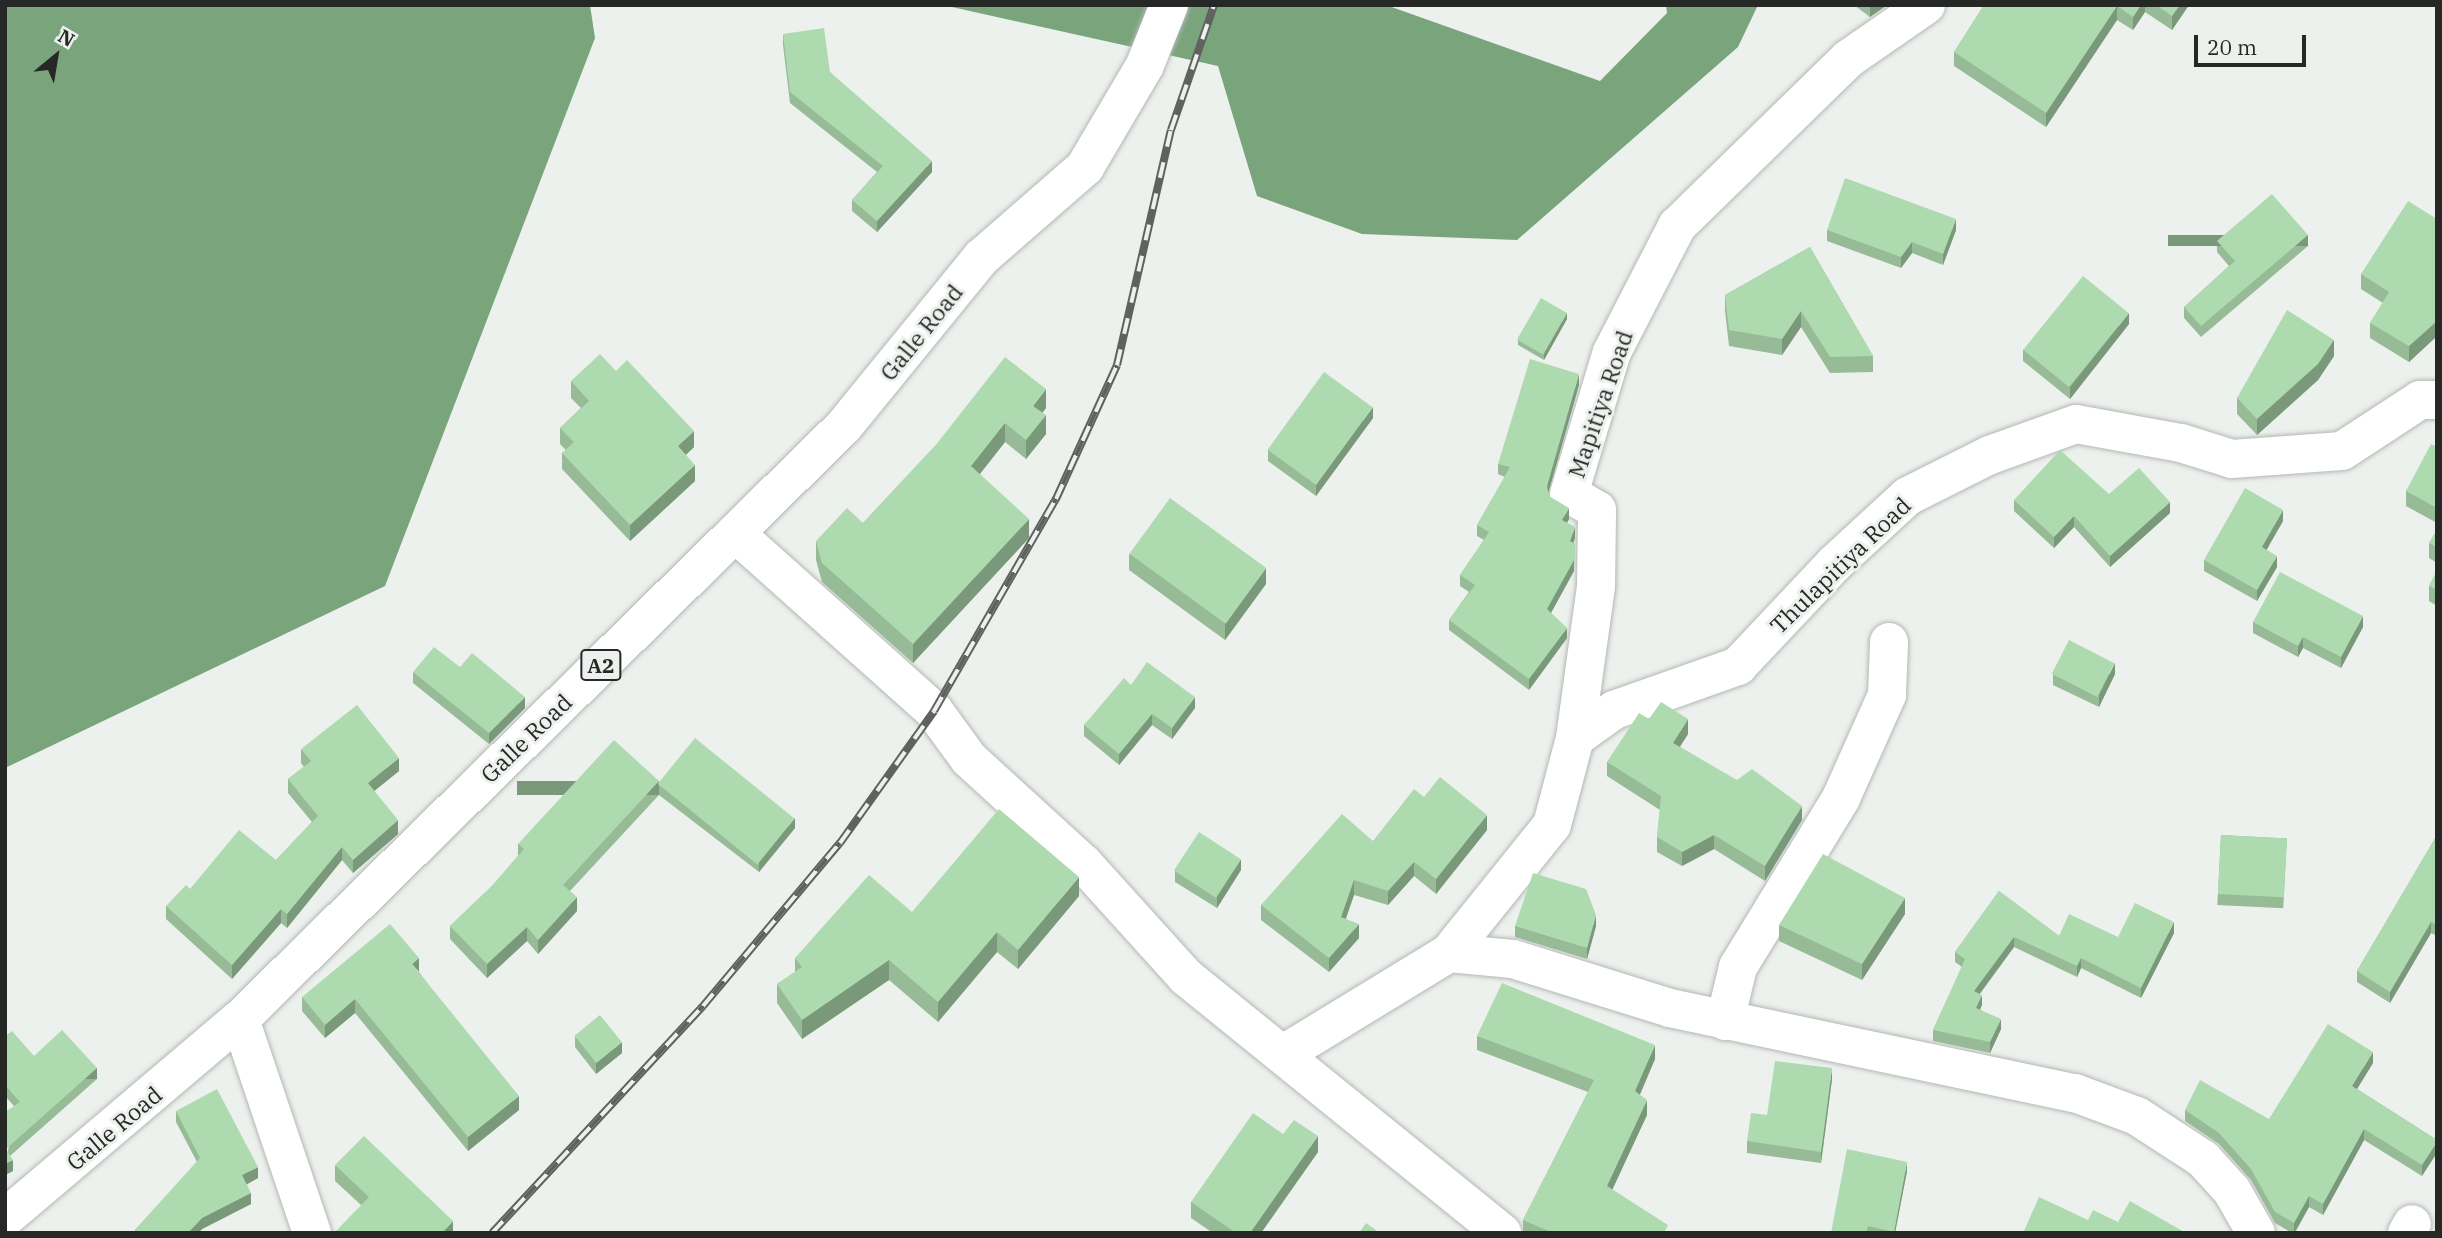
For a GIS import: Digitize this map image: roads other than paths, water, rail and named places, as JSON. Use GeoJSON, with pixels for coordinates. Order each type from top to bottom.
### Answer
{"type":"FeatureCollection","features":[{"type":"Feature","properties":{"kind":"main road","name":"Galle Road"},"geometry":{"type":"LineString","coordinates":[[5,1218],[240,1019],[844,426],[982,257],[1084,167],[1145,65],[1169,5]]}},
{"type":"Feature","properties":{"kind":"main road","name":"Mapitiya Road"},"geometry":{"type":"LineString","coordinates":[[1450,953],[1552,825],[1575,738],[1596,586],[1597,510],[1569,494],[1612,352],[1677,226],[1848,60],[1926,5]]}},
{"type":"Feature","properties":{"kind":"main road","name":"Thulapitiya Road"},"geometry":{"type":"LineString","coordinates":[[1575,738],[1614,710],[1738,666],[1834,564],[1908,496],[1990,455],[2076,424],[2181,443],[2232,460],[2342,451],[2420,400],[2437,400]]}},
{"type":"Feature","properties":{"kind":"main road"},"geometry":{"type":"LineString","coordinates":[[735,533],[934,711],[969,760],[1084,864],[1186,976],[1285,1053],[1487,1227]]}},
{"type":"Feature","properties":{"kind":"main road"},"geometry":{"type":"LineString","coordinates":[[1725,1021],[1738,967],[1841,798],[1887,695],[1888,642]]}},
{"type":"Feature","properties":{"kind":"main road"},"geometry":{"type":"LineString","coordinates":[[1285,1053],[1450,953],[1513,960],[1725,1021],[2075,1093],[2137,1116],[2203,1158],[2231,1191],[2256,1233]]}},
{"type":"Feature","properties":{"kind":"main road"},"geometry":{"type":"LineString","coordinates":[[240,1019],[312,1233]]}},
{"type":"Feature","properties":{"kind":"railway"},"geometry":{"type":"LineString","coordinates":[[492,1233],[703,1006],[840,843],[934,711],[1056,499],[1117,365],[1171,130],[1214,5]]}}]}
